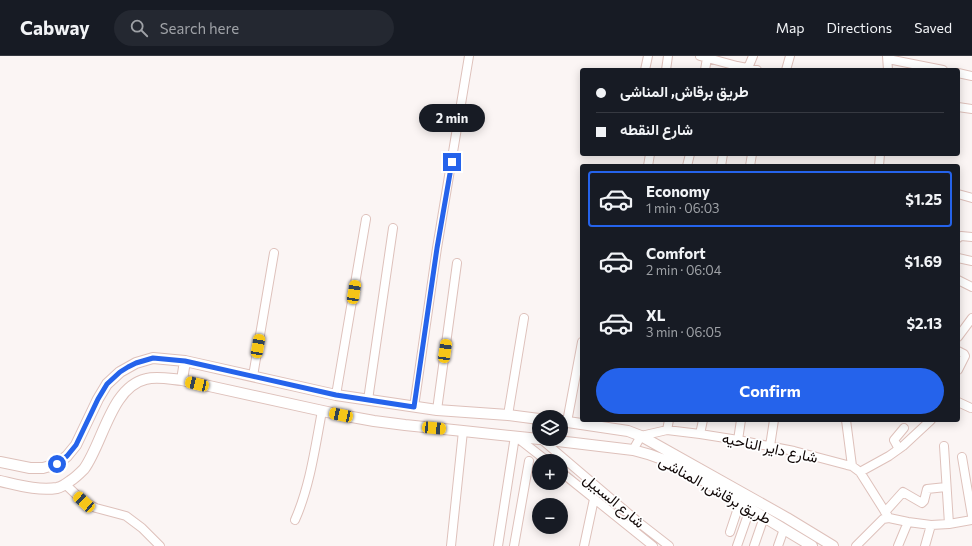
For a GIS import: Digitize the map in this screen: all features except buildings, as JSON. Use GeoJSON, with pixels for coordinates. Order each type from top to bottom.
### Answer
{"type":"FeatureCollection","features":[{"type":"Feature","properties":{"kind":"street"},"geometry":{"type":"LineString","coordinates":[[414,407],[437,248],[469,56]]}},
{"type":"Feature","properties":{"kind":"street"},"geometry":{"type":"LineString","coordinates":[[645,68],[648,56]]}},
{"type":"Feature","properties":{"kind":"street"},"geometry":{"type":"LineString","coordinates":[[666,68],[668,56]]}},
{"type":"Feature","properties":{"kind":"street"},"geometry":{"type":"LineString","coordinates":[[753,56],[753,68]]}},
{"type":"Feature","properties":{"kind":"street"},"geometry":{"type":"LineString","coordinates":[[787,68],[790,56]]}},
{"type":"Feature","properties":{"kind":"street"},"geometry":{"type":"LineString","coordinates":[[705,68],[704,57],[737,68]]}},
{"type":"Feature","properties":{"kind":"street"},"geometry":{"type":"LineString","coordinates":[[888,68],[887,58],[934,68]]}},
{"type":"Feature","properties":{"kind":"street"},"geometry":{"type":"LineString","coordinates":[[960,73],[972,76]]}},
{"type":"Feature","properties":{"kind":"street"},"geometry":{"type":"LineString","coordinates":[[960,107],[972,109]]}},
{"type":"Feature","properties":{"kind":"street"},"geometry":{"type":"LineString","coordinates":[[960,195],[972,198]]}},
{"type":"Feature","properties":{"kind":"street"},"geometry":{"type":"LineString","coordinates":[[336,395],[366,219]]}},
{"type":"Feature","properties":{"kind":"street"},"geometry":{"type":"LineString","coordinates":[[368,400],[393,228]]}},
{"type":"Feature","properties":{"kind":"street"},"geometry":{"type":"LineString","coordinates":[[960,237],[972,237]]}},
{"type":"Feature","properties":{"kind":"street"},"geometry":{"type":"LineString","coordinates":[[253,376],[274,253]]}},
{"type":"Feature","properties":{"kind":"street"},"geometry":{"type":"LineString","coordinates":[[960,258],[972,261]]}},
{"type":"Feature","properties":{"kind":"street"},"geometry":{"type":"LineString","coordinates":[[437,410],[457,263]]}},
{"type":"Feature","properties":{"kind":"street"},"geometry":{"type":"LineString","coordinates":[[960,281],[972,287]]}},
{"type":"Feature","properties":{"kind":"street"},"geometry":{"type":"LineString","coordinates":[[508,416],[524,318]]}},
{"type":"Feature","properties":{"kind":"street"},"geometry":{"type":"LineString","coordinates":[[960,334],[972,318]]}},
{"type":"Feature","properties":{"kind":"street"},"geometry":{"type":"LineString","coordinates":[[567,410],[580,351]]}},
{"type":"Feature","properties":{"kind":"street"},"geometry":{"type":"LineString","coordinates":[[960,352],[965,357],[960,366]]}},
{"type":"Feature","properties":{"kind":"street"},"geometry":{"type":"LineString","coordinates":[[0,462],[30,468],[43,468],[57,464],[67,456],[76,445],[98,399],[107,384],[120,372],[136,363],[153,358],[185,361],[336,395],[437,410],[532,418]]}},
{"type":"Feature","properties":{"kind":"street"},"geometry":{"type":"LineString","coordinates":[[182,380],[185,361]]}},
{"type":"Feature","properties":{"kind":"street","name":"طريق برقاش, المناشى"},"geometry":{"type":"LineString","coordinates":[[0,481],[46,489],[59,487],[65,484],[74,478],[90,459],[117,401],[124,392],[133,384],[144,379],[156,377],[182,380],[374,421],[532,438]]}},
{"type":"Feature","properties":{"kind":"street"},"geometry":{"type":"LineString","coordinates":[[960,403],[971,408]]}},
{"type":"Feature","properties":{"kind":"street"},"geometry":{"type":"LineString","coordinates":[[295,520],[304,497],[322,411]]}},
{"type":"Feature","properties":{"kind":"street"},"geometry":{"type":"LineString","coordinates":[[568,422],[613,424],[641,436],[787,518],[833,546]]}},
{"type":"Feature","properties":{"kind":"street"},"geometry":{"type":"LineString","coordinates":[[667,430],[669,422]]}},
{"type":"Feature","properties":{"kind":"street"},"geometry":{"type":"LineString","coordinates":[[700,434],[703,422]]}},
{"type":"Feature","properties":{"kind":"street"},"geometry":{"type":"LineString","coordinates":[[738,440],[741,422]]}},
{"type":"Feature","properties":{"kind":"street"},"geometry":{"type":"LineString","coordinates":[[770,446],[774,422]]}},
{"type":"Feature","properties":{"kind":"street"},"geometry":{"type":"LineString","coordinates":[[846,422],[852,466]]}},
{"type":"Feature","properties":{"kind":"street"},"geometry":{"type":"LineString","coordinates":[[860,472],[899,449],[930,422]]}},
{"type":"Feature","properties":{"kind":"street"},"geometry":{"type":"LineString","coordinates":[[899,449],[894,440],[904,428]]}},
{"type":"Feature","properties":{"kind":"street","name":"شارع داير الناحيه"},"geometry":{"type":"LineString","coordinates":[[641,436],[667,430],[700,434],[770,446],[852,466],[860,472],[887,515]]}},
{"type":"Feature","properties":{"kind":"street"},"geometry":{"type":"LineString","coordinates":[[451,546],[464,431]]}},
{"type":"Feature","properties":{"kind":"street"},"geometry":{"type":"LineString","coordinates":[[498,546],[515,436],[538,454]]}},
{"type":"Feature","properties":{"kind":"street"},"geometry":{"type":"LineString","coordinates":[[634,450],[641,436]]}},
{"type":"Feature","properties":{"kind":"street","name":"طريق برقاش, المناشى"},"geometry":{"type":"LineString","coordinates":[[568,442],[634,450],[656,456],[677,465],[812,546]]}},
{"type":"Feature","properties":{"kind":"street","name":"شارع السبيل"},"geometry":{"type":"LineString","coordinates":[[548,446],[669,546]]}},
{"type":"Feature","properties":{"kind":"street"},"geometry":{"type":"LineString","coordinates":[[944,446],[949,524]]}},
{"type":"Feature","properties":{"kind":"street"},"geometry":{"type":"LineString","coordinates":[[962,457],[972,516]]}},
{"type":"Feature","properties":{"kind":"street"},"geometry":{"type":"LineString","coordinates":[[514,546],[529,461]]}},
{"type":"Feature","properties":{"kind":"street","name":"شارع السبيل"},"geometry":{"type":"LineString","coordinates":[[568,478],[653,546]]}},
{"type":"Feature","properties":{"kind":"street"},"geometry":{"type":"LineString","coordinates":[[65,484],[84,502],[96,508],[126,516],[142,528],[160,546]]}},
{"type":"Feature","properties":{"kind":"street"},"geometry":{"type":"LineString","coordinates":[[856,546],[887,515],[903,492],[922,503],[924,501],[926,489],[946,487]]}},
{"type":"Feature","properties":{"kind":"street"},"geometry":{"type":"LineString","coordinates":[[584,546],[594,499]]}},
{"type":"Feature","properties":{"kind":"street"},"geometry":{"type":"LineString","coordinates":[[730,532],[740,502]]}},
{"type":"Feature","properties":{"kind":"street"},"geometry":{"type":"LineString","coordinates":[[737,546],[750,509]]}},
{"type":"Feature","properties":{"kind":"street"},"geometry":{"type":"LineString","coordinates":[[887,515],[908,522],[931,525],[972,520]]}},
{"type":"Feature","properties":{"kind":"street"},"geometry":{"type":"LineString","coordinates":[[754,546],[764,517]]}},
{"type":"Feature","properties":{"kind":"street"},"geometry":{"type":"LineString","coordinates":[[898,546],[908,522]]}},
{"type":"Feature","properties":{"kind":"street"},"geometry":{"type":"LineString","coordinates":[[925,546],[931,525]]}},
{"type":"Feature","properties":{"kind":"street"},"geometry":{"type":"LineString","coordinates":[[778,546],[784,529]]}},
{"type":"Feature","properties":{"kind":"route"},"geometry":{"type":"LineString","coordinates":[[57,464],[67,456],[76,445],[98,399],[107,384],[128,367],[153,358],[185,361],[336,395],[414,407],[437,248],[452,162]]}}]}
